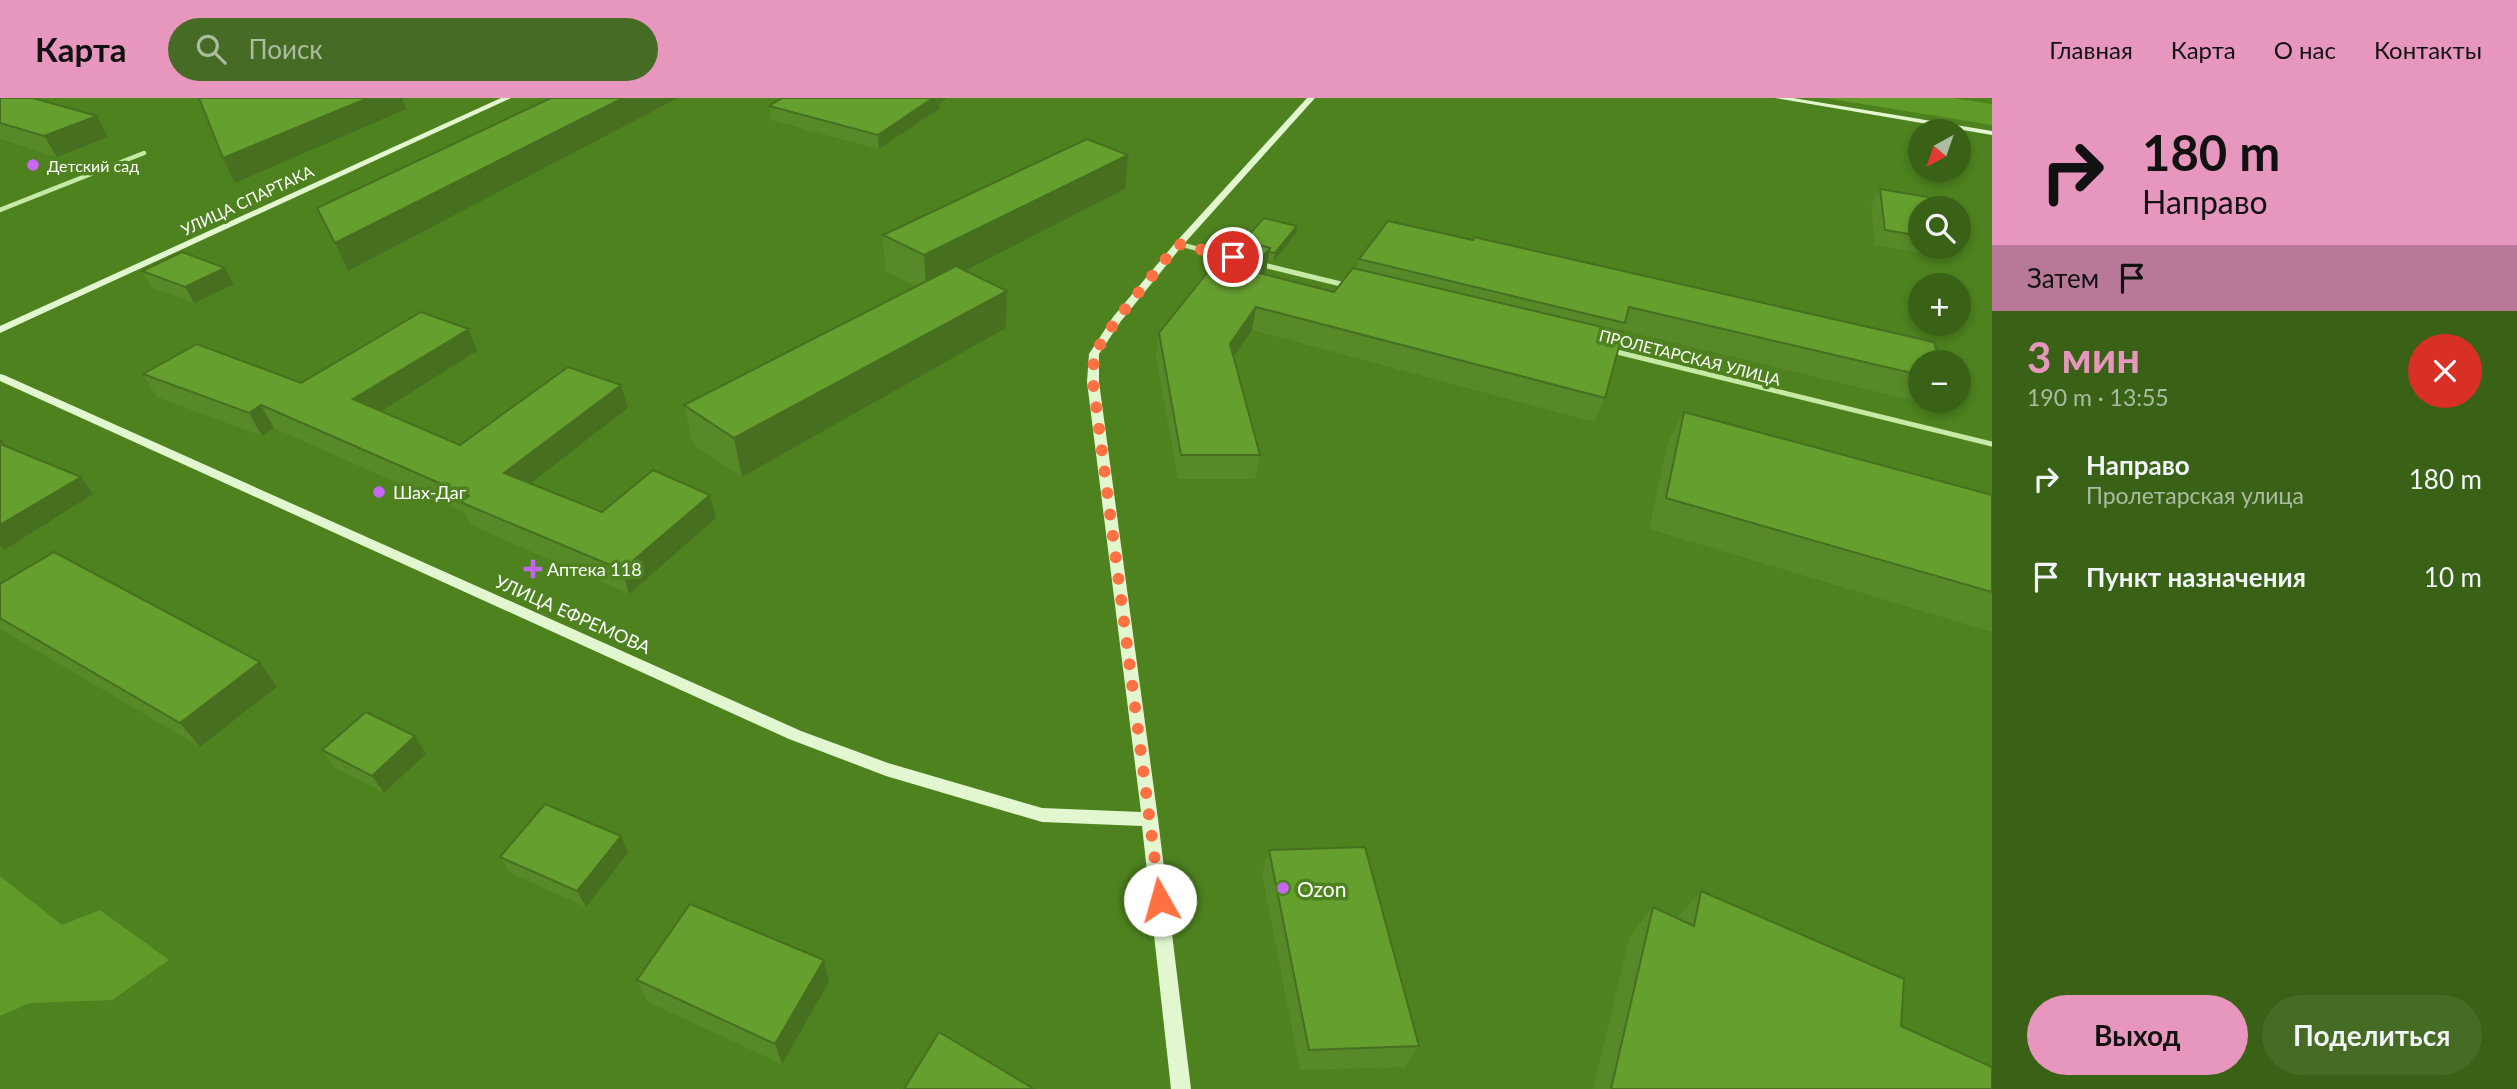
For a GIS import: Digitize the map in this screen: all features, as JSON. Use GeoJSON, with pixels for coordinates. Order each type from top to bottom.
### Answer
{"type":"FeatureCollection","features":[{"type":"Feature","properties":{"kind":"street","name":"УЛИЦА СПАРТАКА"},"geometry":{"type":"LineString","coordinates":[[0,330],[507,98]]}},
{"type":"Feature","properties":{"kind":"street"},"geometry":{"type":"LineString","coordinates":[[1181,1089],[1150,819],[1093,382],[1094,354],[1117,319],[1178,244],[1311,98]]}},
{"type":"Feature","properties":{"kind":"street"},"geometry":{"type":"LineString","coordinates":[[1779,98],[1992,133]]}},
{"type":"Feature","properties":{"kind":"street"},"geometry":{"type":"LineString","coordinates":[[0,210],[144,153]]}},
{"type":"Feature","properties":{"kind":"street"},"geometry":{"type":"LineString","coordinates":[[1178,244],[1233,257]]}},
{"type":"Feature","properties":{"kind":"street"},"geometry":{"type":"LineString","coordinates":[[1246,261],[1354,287]]}},
{"type":"Feature","properties":{"kind":"street","name":"ПРОЛЕТАРСКАЯ УЛИЦА"},"geometry":{"type":"LineString","coordinates":[[1598,347],[1992,443]]}},
{"type":"Feature","properties":{"kind":"street","name":"УЛИЦА ЕФРЕМОВА"},"geometry":{"type":"LineString","coordinates":[[0,377],[795,735],[886,769],[1042,815],[1150,819]]}},
{"type":"Feature","properties":{"kind":"green space"},"geometry":{"type":"Polygon","coordinates":[[[1825,98],[1953,98],[1992,104],[1992,125],[1971,122],[1971,119],[1955,119],[1825,98]]]}},
{"type":"Feature","properties":{"kind":"green space"},"geometry":{"type":"Polygon","coordinates":[[[0,876],[62,925],[100,910],[169,960],[112,1000],[30,1003],[0,1016],[0,876]]]}},
{"type":"Feature","properties":{"kind":"building"},"geometry":{"type":"Polygon","coordinates":[[[0,98],[33,98],[97,116],[44,136],[0,123],[0,98]]]}},
{"type":"Feature","properties":{"kind":"building"},"geometry":{"type":"Polygon","coordinates":[[[199,98],[368,98],[223,158],[199,98]]]}},
{"type":"Feature","properties":{"kind":"building"},"geometry":{"type":"Polygon","coordinates":[[[551,98],[623,98],[335,243],[317,208],[551,98]]]}},
{"type":"Feature","properties":{"kind":"building"},"geometry":{"type":"Polygon","coordinates":[[[782,98],[933,98],[878,135],[769,106],[782,98]]]}},
{"type":"Feature","properties":{"kind":"building"},"geometry":{"type":"Polygon","coordinates":[[[1087,139],[1128,155],[924,255],[883,235],[1087,139]]]}},
{"type":"Feature","properties":{"kind":"building"},"geometry":{"type":"Polygon","coordinates":[[[1880,189],[1922,196],[1908,196],[1908,234],[1885,230],[1880,189]]]}},
{"type":"Feature","properties":{"kind":"building"},"geometry":{"type":"Polygon","coordinates":[[[1264,218],[1297,226],[1275,253],[1269,252],[1270,248],[1243,241],[1264,218]]]}},
{"type":"Feature","properties":{"kind":"building"},"geometry":{"type":"Polygon","coordinates":[[[1388,221],[1473,240],[1474,237],[1934,342],[1936,350],[1908,350],[1908,372],[1629,307],[1625,323],[1359,259],[1388,221]]]}},
{"type":"Feature","properties":{"kind":"building"},"geometry":{"type":"Polygon","coordinates":[[[1234,239],[1270,248],[1251,271],[1334,292],[1353,268],[1623,332],[1605,398],[1256,307],[1230,344],[1260,455],[1181,455],[1159,333],[1234,239]]]}},
{"type":"Feature","properties":{"kind":"building"},"geometry":{"type":"Polygon","coordinates":[[[182,252],[225,268],[185,287],[142,271],[182,252]]]}},
{"type":"Feature","properties":{"kind":"building"},"geometry":{"type":"Polygon","coordinates":[[[956,266],[1007,291],[734,438],[684,405],[956,266]]]}},
{"type":"Feature","properties":{"kind":"building"},"geometry":{"type":"Polygon","coordinates":[[[421,312],[469,329],[353,399],[460,445],[568,367],[621,385],[504,473],[602,512],[653,470],[710,495],[622,570],[460,502],[469,496],[261,405],[249,413],[143,374],[197,344],[301,383],[421,312]]]}},
{"type":"Feature","properties":{"kind":"building"},"geometry":{"type":"Polygon","coordinates":[[[1684,412],[1992,495],[1992,592],[1666,498],[1684,412]]]}},
{"type":"Feature","properties":{"kind":"building"},"geometry":{"type":"Polygon","coordinates":[[[0,444],[81,477],[0,525],[0,444]]]}},
{"type":"Feature","properties":{"kind":"building"},"geometry":{"type":"Polygon","coordinates":[[[54,552],[260,662],[180,723],[0,618],[0,584],[54,552]]]}},
{"type":"Feature","properties":{"kind":"building"},"geometry":{"type":"Polygon","coordinates":[[[366,712],[415,736],[372,776],[322,750],[366,712]]]}},
{"type":"Feature","properties":{"kind":"building"},"geometry":{"type":"Polygon","coordinates":[[[545,804],[621,836],[577,891],[500,857],[545,804]]]}},
{"type":"Feature","properties":{"kind":"building"},"geometry":{"type":"Polygon","coordinates":[[[1365,847],[1419,1046],[1309,1050],[1269,850],[1365,847]]]}},
{"type":"Feature","properties":{"kind":"building"},"geometry":{"type":"Polygon","coordinates":[[[1701,891],[1904,979],[1901,1026],[1992,1067],[1992,1089],[1611,1089],[1653,907],[1694,926],[1701,891]]]}},
{"type":"Feature","properties":{"kind":"building"},"geometry":{"type":"Polygon","coordinates":[[[690,904],[824,960],[775,1044],[637,980],[690,904]]]}},
{"type":"Feature","properties":{"kind":"building"},"geometry":{"type":"Polygon","coordinates":[[[939,1032],[1034,1089],[904,1089],[939,1032]]]}},
{"type":"Feature","properties":{"kind":"place","name":"Детский сад"},"geometry":{"type":"Point","coordinates":[33,165]}},
{"type":"Feature","properties":{"kind":"place","name":"Шах-Даг"},"geometry":{"type":"Point","coordinates":[379,492]}},
{"type":"Feature","properties":{"kind":"place","name":"Аптека 118"},"geometry":{"type":"Point","coordinates":[533,569]}},
{"type":"Feature","properties":{"kind":"place","name":"Ozon"},"geometry":{"type":"Point","coordinates":[1283,888]}},
{"type":"Feature","properties":{"kind":"route"},"geometry":{"type":"LineString","coordinates":[[1160,900],[1093,382],[1094,354],[1117,319],[1178,244],[1233,257]]}}]}
